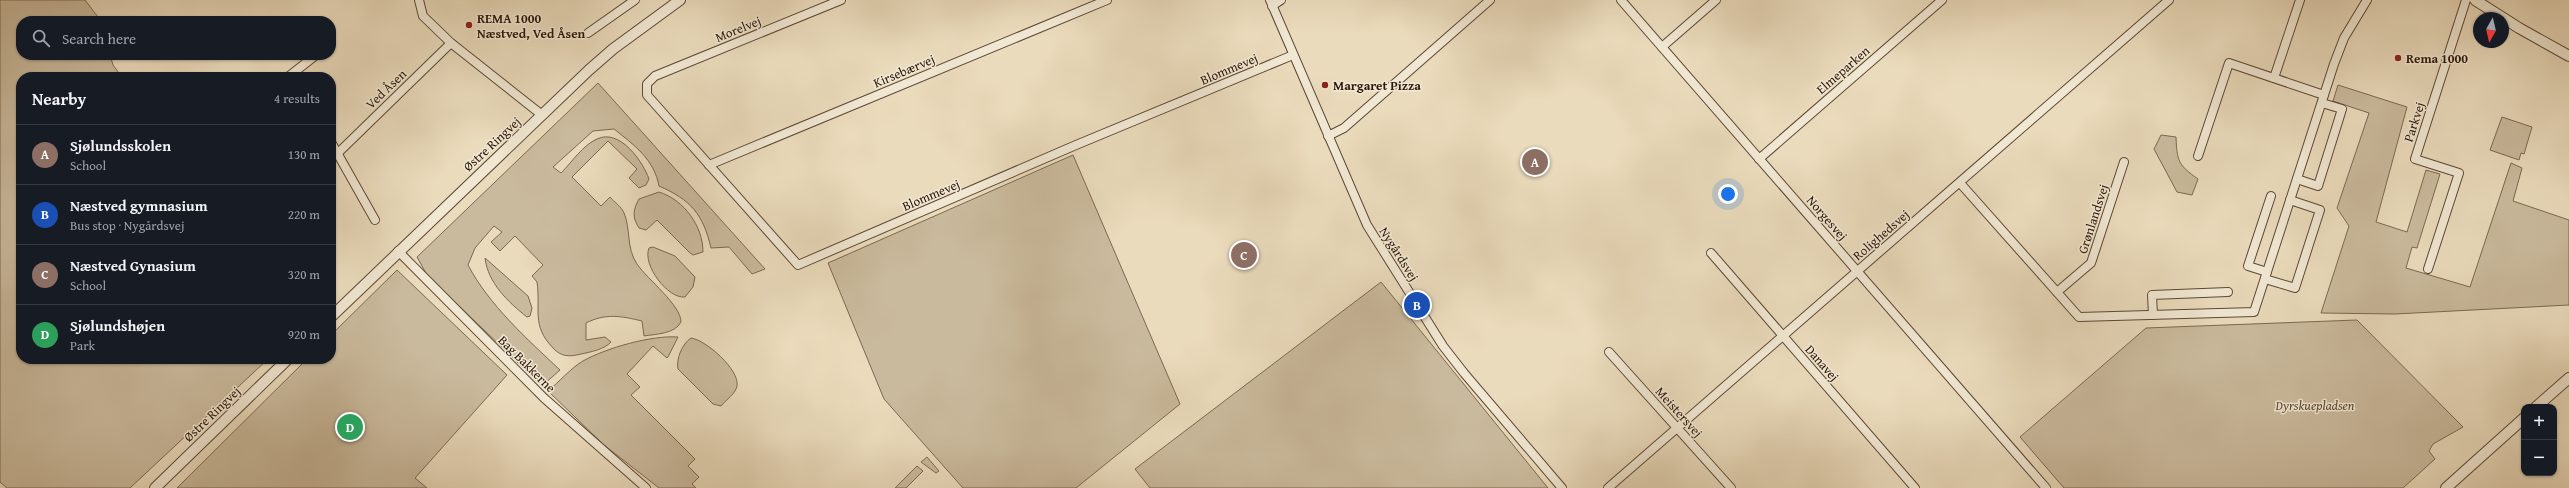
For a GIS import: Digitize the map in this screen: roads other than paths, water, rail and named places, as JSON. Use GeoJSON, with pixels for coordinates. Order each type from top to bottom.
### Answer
{"type":"FeatureCollection","features":[{"type":"Feature","properties":{"kind":"street"},"geometry":{"type":"LineString","coordinates":[[419,0],[423,16],[451,43],[542,115]]}},
{"type":"Feature","properties":{"kind":"street"},"geometry":{"type":"LineString","coordinates":[[588,33],[635,0]]}},
{"type":"Feature","properties":{"kind":"street","name":"Østre Ringvej"},"geometry":{"type":"LineString","coordinates":[[336,312],[398,251],[613,49],[680,0]]}},
{"type":"Feature","properties":{"kind":"street","name":"Morelvej"},"geometry":{"type":"LineString","coordinates":[[647,84],[655,76],[841,0]]}},
{"type":"Feature","properties":{"kind":"street","name":"Kirsebærvej"},"geometry":{"type":"LineString","coordinates":[[709,165],[1107,0]]}},
{"type":"Feature","properties":{"kind":"street"},"geometry":{"type":"LineString","coordinates":[[1271,3],[1281,0]]}},
{"type":"Feature","properties":{"kind":"street"},"geometry":{"type":"LineString","coordinates":[[1328,136],[1344,128],[1490,0]]}},
{"type":"Feature","properties":{"kind":"street","name":"Norgesvej"},"geometry":{"type":"LineString","coordinates":[[1621,0],[2046,488]]}},
{"type":"Feature","properties":{"kind":"street"},"geometry":{"type":"LineString","coordinates":[[1662,47],[1716,0]]}},
{"type":"Feature","properties":{"kind":"street","name":"Elmeparken"},"geometry":{"type":"LineString","coordinates":[[1759,159],[1942,0]]}},
{"type":"Feature","properties":{"kind":"street","name":"Rolighedsvej"},"geometry":{"type":"LineString","coordinates":[[1608,488],[2169,0]]}},
{"type":"Feature","properties":{"kind":"street"},"geometry":{"type":"LineString","coordinates":[[2274,78],[2300,0]]}},
{"type":"Feature","properties":{"kind":"street"},"geometry":{"type":"LineString","coordinates":[[1960,183],[2079,317],[2254,312],[2344,38],[2367,0]]}},
{"type":"Feature","properties":{"kind":"street","name":"Parkvej"},"geometry":{"type":"LineString","coordinates":[[2428,269],[2459,173],[2415,159],[2466,0]]}},
{"type":"Feature","properties":{"kind":"street"},"geometry":{"type":"LineString","coordinates":[[2476,0],[2518,28],[2569,56]]}},
{"type":"Feature","properties":{"kind":"street","name":"Nygårdsvej"},"geometry":{"type":"LineString","coordinates":[[1271,3],[1367,225],[1443,346],[1464,373],[1562,488]]}},
{"type":"Feature","properties":{"kind":"street","name":"Ved Åsen"},"geometry":{"type":"LineString","coordinates":[[338,153],[451,43]]}},
{"type":"Feature","properties":{"kind":"street","name":"Blommevej"},"geometry":{"type":"LineString","coordinates":[[647,84],[647,95],[798,265],[1076,145],[1293,55]]}},
{"type":"Feature","properties":{"kind":"street"},"geometry":{"type":"LineString","coordinates":[[294,72],[310,60]]}},
{"type":"Feature","properties":{"kind":"street"},"geometry":{"type":"LineString","coordinates":[[2198,156],[2229,63],[2274,78],[2323,99],[2342,109],[2318,186],[2297,179]]}},
{"type":"Feature","properties":{"kind":"street"},"geometry":{"type":"LineString","coordinates":[[336,150],[375,220]]}},
{"type":"Feature","properties":{"kind":"street","name":"Grønlandsvej"},"geometry":{"type":"LineString","coordinates":[[2057,292],[2091,263],[2124,162]]}},
{"type":"Feature","properties":{"kind":"street"},"geometry":{"type":"LineString","coordinates":[[2271,196],[2248,266],[2266,276],[2295,288],[2320,210],[2290,200]]}},
{"type":"Feature","properties":{"kind":"street","name":"Bag Bakkerne"},"geometry":{"type":"LineString","coordinates":[[398,251],[544,398],[646,488]]}},
{"type":"Feature","properties":{"kind":"street","name":"Danavej"},"geometry":{"type":"LineString","coordinates":[[1711,253],[1915,488]]}},
{"type":"Feature","properties":{"kind":"street"},"geometry":{"type":"LineString","coordinates":[[2152,315],[2152,295],[2228,292]]}},
{"type":"Feature","properties":{"kind":"street","name":"Meistersvej"},"geometry":{"type":"LineString","coordinates":[[1609,352],[1731,488]]}},
{"type":"Feature","properties":{"kind":"street","name":"Østre Ringvej"},"geometry":{"type":"LineString","coordinates":[[155,488],[283,364]]}},
{"type":"Feature","properties":{"kind":"street"},"geometry":{"type":"LineString","coordinates":[[2539,404],[2569,378]]}},
{"type":"Feature","properties":{"kind":"street"},"geometry":{"type":"LineString","coordinates":[[2446,488],[2521,421]]}},
{"type":"Feature","properties":{"kind":"place","name":"REMA 1000 Næstved, Ved Åsen"},"geometry":{"type":"Point","coordinates":[469,25]}},
{"type":"Feature","properties":{"kind":"place","name":"Rema 1000"},"geometry":{"type":"Point","coordinates":[2398,58]}},
{"type":"Feature","properties":{"kind":"place","name":"Margaret Pizza"},"geometry":{"type":"Point","coordinates":[1325,85]}},
{"type":"Feature","properties":{"kind":"place","name":"Sjølundsskolen"},"geometry":{"type":"Point","coordinates":[1535,162]}},
{"type":"Feature","properties":{"kind":"place","name":"Næstved Gynasium"},"geometry":{"type":"Point","coordinates":[1244,255]}},
{"type":"Feature","properties":{"kind":"place","name":"Næstved gymnasium"},"geometry":{"type":"Point","coordinates":[1417,305]}},
{"type":"Feature","properties":{"kind":"place","name":"Sjølundshøjen"},"geometry":{"type":"Point","coordinates":[350,427]}},
{"type":"Feature","properties":{"kind":"park label","name":"Dyrskuepladsen"},"geometry":{"type":"Point","coordinates":[2315,405]}}]}
